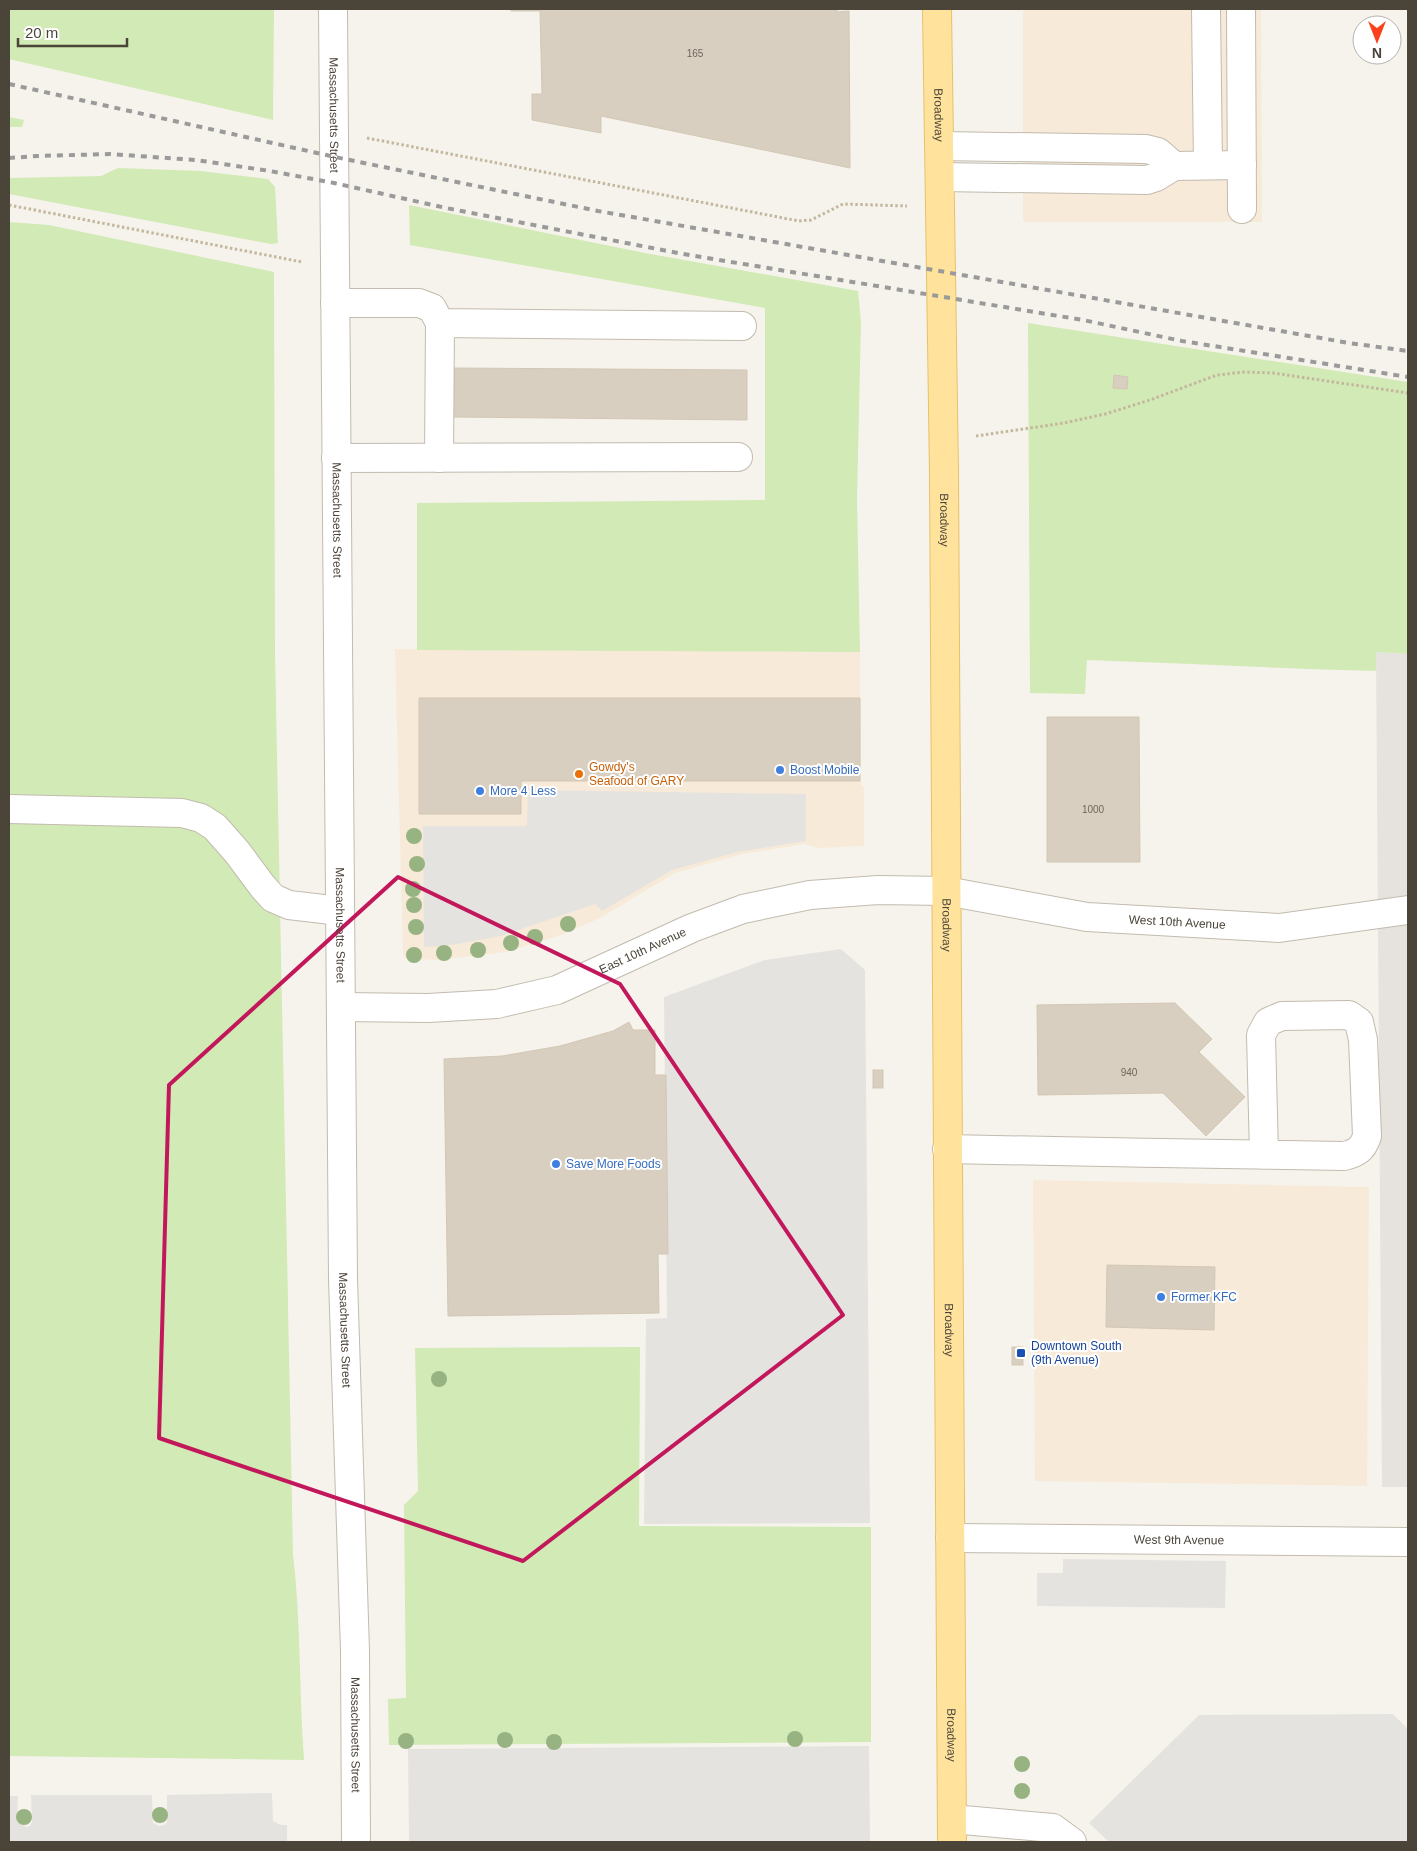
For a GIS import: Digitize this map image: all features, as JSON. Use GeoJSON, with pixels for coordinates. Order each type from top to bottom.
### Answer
{"type":"FeatureCollection","features":[{"type":"Feature","properties":{"kind":"main road","name":"Broadway"},"geometry":{"type":"LineString","coordinates":[[937,9],[943,441],[952,1831]]}},
{"type":"Feature","properties":{"kind":"street","name":"Massachusetts Street"},"geometry":{"type":"LineString","coordinates":[[333,9],[343,1279],[355,1651],[356,1842]]}},
{"type":"Feature","properties":{"kind":"street"},"geometry":{"type":"LineString","coordinates":[[1206,9],[1208,165]]}},
{"type":"Feature","properties":{"kind":"street"},"geometry":{"type":"LineString","coordinates":[[1241,9],[1242,209]]}},
{"type":"Feature","properties":{"kind":"street"},"geometry":{"type":"LineString","coordinates":[[940,146],[1146,150],[1158,152],[1174,166]]}},
{"type":"Feature","properties":{"kind":"street"},"geometry":{"type":"LineString","coordinates":[[940,177],[1147,180],[1174,166],[1242,165]]}},
{"type":"Feature","properties":{"kind":"street"},"geometry":{"type":"LineString","coordinates":[[335,303],[419,303],[432,308],[440,323],[440,458]]}},
{"type":"Feature","properties":{"kind":"street"},"geometry":{"type":"LineString","coordinates":[[440,323],[742,326]]}},
{"type":"Feature","properties":{"kind":"street"},"geometry":{"type":"LineString","coordinates":[[336,458],[738,457]]}},
{"type":"Feature","properties":{"kind":"street"},"geometry":{"type":"LineString","coordinates":[[9,809],[182,813],[201,818],[215,827],[237,852],[262,887],[274,898],[289,905],[340,911]]}},
{"type":"Feature","properties":{"kind":"street","name":"East 10th Avenue"},"geometry":{"type":"LineString","coordinates":[[341,1007],[428,1008],[497,1004],[557,990],[692,928],[743,908],[810,895],[878,890],[946,891]]}},
{"type":"Feature","properties":{"kind":"street","name":"West 10th Avenue"},"geometry":{"type":"LineString","coordinates":[[946,891],[1087,917],[1278,928],[1408,910]]}},
{"type":"Feature","properties":{"kind":"street"},"geometry":{"type":"LineString","coordinates":[[947,1149],[1344,1156],[1355,1153],[1364,1146],[1367,1136],[1363,1040],[1358,1022],[1350,1015],[1282,1016],[1268,1022],[1261,1034],[1264,1154]]}},
{"type":"Feature","properties":{"kind":"street","name":"West 9th Avenue"},"geometry":{"type":"LineString","coordinates":[[950,1538],[1408,1542]]}},
{"type":"Feature","properties":{"kind":"street"},"geometry":{"type":"LineString","coordinates":[[952,1831],[1053,1828],[1072,1842]]}},
{"type":"Feature","properties":{"kind":"path"},"geometry":{"type":"LineString","coordinates":[[334,132],[799,221],[811,220],[843,204],[941,207]]}},
{"type":"Feature","properties":{"kind":"path"},"geometry":{"type":"LineString","coordinates":[[9,205],[335,269]]}},
{"type":"Feature","properties":{"kind":"path"},"geometry":{"type":"LineString","coordinates":[[943,441],[1064,423],[1105,414],[1150,400],[1217,375],[1245,372],[1273,373],[1408,393]]}},
{"type":"Feature","properties":{"kind":"highlighted area"},"geometry":{"type":"Polygon","coordinates":[[[398,877],[620,984],[843,1315],[523,1561],[159,1438],[169,1085],[398,877]]]}},
{"type":"Feature","properties":{"kind":"shaded area"},"geometry":{"type":"Polygon","coordinates":[[[1023,9],[1261,9],[1262,222],[1023,222],[1023,9]]]}},
{"type":"Feature","properties":{"kind":"shaded area"},"geometry":{"type":"Polygon","coordinates":[[[395,649],[860,652],[861,786],[864,787],[864,846],[818,848],[805,844],[743,854],[675,873],[600,918],[561,935],[506,952],[440,960],[408,959],[403,955],[395,649]]]}},
{"type":"Feature","properties":{"kind":"shaded area"},"geometry":{"type":"Polygon","coordinates":[[[1376,652],[1408,654],[1408,1487],[1382,1487],[1376,652]]]}},
{"type":"Feature","properties":{"kind":"shaded area"},"geometry":{"type":"Polygon","coordinates":[[[528,790],[806,794],[806,841],[737,852],[672,870],[602,911],[595,904],[501,936],[445,946],[424,947],[423,826],[527,826],[528,790]]]}},
{"type":"Feature","properties":{"kind":"shaded area"},"geometry":{"type":"Polygon","coordinates":[[[841,949],[865,970],[870,1523],[644,1524],[646,1319],[667,1318],[664,997],[765,960],[841,949]]]}},
{"type":"Feature","properties":{"kind":"shaded area"},"geometry":{"type":"Polygon","coordinates":[[[1033,1180],[1369,1187],[1367,1486],[1035,1481],[1033,1180]]]}},
{"type":"Feature","properties":{"kind":"shaded area"},"geometry":{"type":"Polygon","coordinates":[[[1063,1559],[1226,1561],[1225,1608],[1037,1606],[1037,1573],[1063,1573],[1063,1559]]]}},
{"type":"Feature","properties":{"kind":"shaded area"},"geometry":{"type":"Polygon","coordinates":[[[1393,1714],[1408,1729],[1408,1842],[1109,1842],[1089,1823],[1199,1715],[1393,1714]]]}},
{"type":"Feature","properties":{"kind":"shaded area"},"geometry":{"type":"Polygon","coordinates":[[[869,1746],[870,1842],[409,1842],[408,1749],[869,1746]]]}},
{"type":"Feature","properties":{"kind":"shaded area"},"geometry":{"type":"Polygon","coordinates":[[[272,1793],[273,1821],[281,1825],[287,1825],[287,1842],[9,1842],[9,1796],[18,1796],[17,1822],[26,1827],[30,1826],[32,1822],[31,1795],[152,1795],[153,1823],[159,1826],[165,1825],[167,1822],[167,1795],[272,1793]]]}},
{"type":"Feature","properties":{"kind":"green space"},"geometry":{"type":"Polygon","coordinates":[[[9,9],[274,9],[273,120],[9,59],[9,9]]]}},
{"type":"Feature","properties":{"kind":"green space"},"geometry":{"type":"Polygon","coordinates":[[[9,117],[24,120],[22,127],[9,127],[9,117]]]}},
{"type":"Feature","properties":{"kind":"green space"},"geometry":{"type":"Polygon","coordinates":[[[118,168],[200,171],[268,179],[275,187],[278,243],[271,244],[9,194],[9,178],[101,176],[118,168]]]}},
{"type":"Feature","properties":{"kind":"green space"},"geometry":{"type":"Polygon","coordinates":[[[409,205],[645,253],[858,291],[861,322],[857,499],[860,652],[417,650],[417,503],[765,500],[765,308],[410,245],[409,205]]]}},
{"type":"Feature","properties":{"kind":"green space"},"geometry":{"type":"Polygon","coordinates":[[[9,222],[49,225],[274,272],[275,654],[293,1554],[304,1760],[9,1756],[9,222]]]}},
{"type":"Feature","properties":{"kind":"green space"},"geometry":{"type":"Polygon","coordinates":[[[1028,323],[1408,382],[1408,654],[1376,652],[1376,671],[1087,660],[1085,694],[1030,693],[1028,323]]]}},
{"type":"Feature","properties":{"kind":"green space"},"geometry":{"type":"Polygon","coordinates":[[[640,1347],[639,1526],[871,1527],[871,1742],[389,1745],[388,1699],[406,1698],[404,1505],[418,1491],[415,1348],[640,1347]]]}},
{"type":"Feature","properties":{"kind":"building"},"geometry":{"type":"Polygon","coordinates":[[[511,9],[837,9],[837,12],[849,11],[850,168],[601,116],[601,133],[532,120],[532,94],[542,94],[540,11],[511,11],[511,9]]]}},
{"type":"Feature","properties":{"kind":"building"},"geometry":{"type":"Polygon","coordinates":[[[454,368],[747,370],[747,420],[453,417],[454,368]]]}},
{"type":"Feature","properties":{"kind":"building"},"geometry":{"type":"Polygon","coordinates":[[[1114,375],[1128,377],[1127,389],[1113,388],[1114,375]]]}},
{"type":"Feature","properties":{"kind":"building"},"geometry":{"type":"Polygon","coordinates":[[[419,698],[860,698],[860,781],[521,781],[521,814],[419,814],[419,698]]]}},
{"type":"Feature","properties":{"kind":"building"},"geometry":{"type":"Polygon","coordinates":[[[1047,717],[1139,717],[1140,862],[1047,862],[1047,717]]]}},
{"type":"Feature","properties":{"kind":"building"},"geometry":{"type":"Polygon","coordinates":[[[1175,1003],[1212,1039],[1199,1052],[1245,1097],[1206,1136],[1163,1093],[1038,1095],[1037,1005],[1175,1003]]]}},
{"type":"Feature","properties":{"kind":"building","name":"Save More Foods"},"geometry":{"type":"Polygon","coordinates":[[[629,1022],[633,1030],[655,1030],[655,1075],[666,1075],[668,1254],[658,1254],[659,1313],[448,1316],[444,1059],[502,1056],[560,1046],[613,1031],[629,1022]]]}},
{"type":"Feature","properties":{"kind":"building"},"geometry":{"type":"Polygon","coordinates":[[[873,1070],[883,1070],[883,1088],[873,1088],[873,1070]]]}},
{"type":"Feature","properties":{"kind":"building","name":"Former KFC"},"geometry":{"type":"Polygon","coordinates":[[[1107,1265],[1215,1267],[1214,1330],[1106,1327],[1107,1265]]]}},
{"type":"Feature","properties":{"kind":"building"},"geometry":{"type":"Polygon","coordinates":[[[1012,1347],[1023,1347],[1023,1365],[1012,1365],[1012,1347]]]}},
{"type":"Feature","properties":{"kind":"railway"},"geometry":{"type":"LineString","coordinates":[[9,84],[335,157],[598,211],[1349,343],[1408,351]]}},
{"type":"Feature","properties":{"kind":"railway"},"geometry":{"type":"LineString","coordinates":[[9,158],[110,154],[196,160],[270,171],[446,208],[683,254],[1083,320],[1182,341],[1408,377]]}},
{"type":"Feature","properties":{"kind":"place","name":"Boost Mobile"},"geometry":{"type":"Point","coordinates":[780,770]}},
{"type":"Feature","properties":{"kind":"place","name":"Gowdy's Seafood of GARY"},"geometry":{"type":"Point","coordinates":[579,774]}},
{"type":"Feature","properties":{"kind":"place","name":"More 4 Less"},"geometry":{"type":"Point","coordinates":[480,791]}},
{"type":"Feature","properties":{"kind":"place","name":"Save More Foods"},"geometry":{"type":"Point","coordinates":[556,1164]}},
{"type":"Feature","properties":{"kind":"place","name":"Former KFC"},"geometry":{"type":"Point","coordinates":[1161,1297]}},
{"type":"Feature","properties":{"kind":"place","name":"Downtown South (9th Avenue)"},"geometry":{"type":"Point","coordinates":[1021,1353]}}]}
